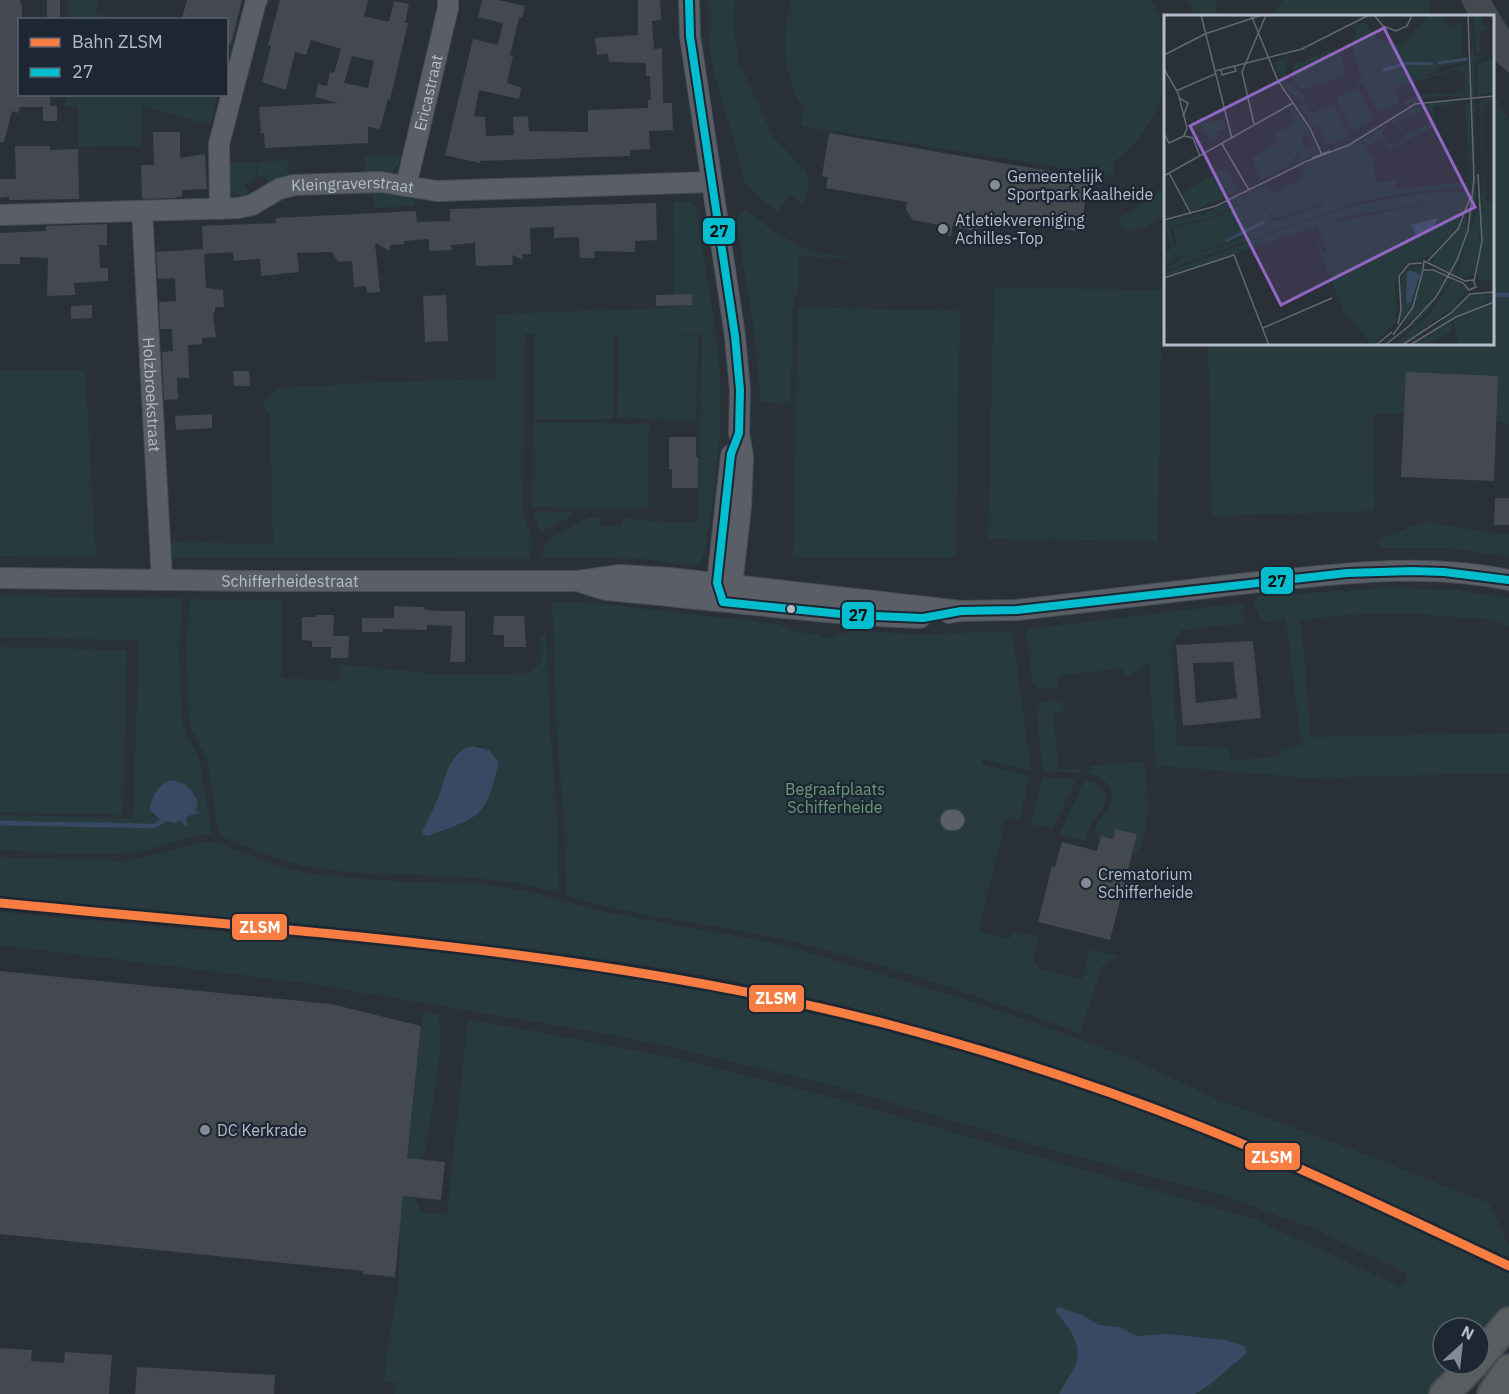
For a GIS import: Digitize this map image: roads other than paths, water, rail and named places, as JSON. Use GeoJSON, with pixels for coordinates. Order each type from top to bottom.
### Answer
{"type":"FeatureCollection","features":[{"type":"Feature","properties":{"kind":"highway"},"geometry":{"type":"LineString","coordinates":[[1491,1344],[1509,1322]]}},
{"type":"Feature","properties":{"kind":"highway"},"geometry":{"type":"LineString","coordinates":[[1492,1394],[1509,1369]]}},
{"type":"Feature","properties":{"kind":"highway"},"geometry":{"type":"LineString","coordinates":[[1444,1394],[1461,1376]]}},
{"type":"Feature","properties":{"kind":"street"},"geometry":{"type":"LineString","coordinates":[[220,209],[219,144],[257,0]]}},
{"type":"Feature","properties":{"kind":"street","name":"Ericastraat"},"geometry":{"type":"LineString","coordinates":[[406,186],[448,0]]}},
{"type":"Feature","properties":{"kind":"street"},"geometry":{"type":"LineString","coordinates":[[689,0],[690,36],[735,336],[740,390],[739,433],[731,454],[724,590]]}},
{"type":"Feature","properties":{"kind":"street","name":"Kleingraverstraat"},"geometry":{"type":"LineString","coordinates":[[0,215],[220,209],[252,205],[279,189],[294,185],[381,182],[437,191],[711,182]]}},
{"type":"Feature","properties":{"kind":"street","name":"Holzbroekstraat"},"geometry":{"type":"LineString","coordinates":[[142,211],[162,580]]}},
{"type":"Feature","properties":{"kind":"street","name":"Schifferheidestraat"},"geometry":{"type":"LineString","coordinates":[[0,578],[578,581],[620,574],[872,616],[924,618],[961,611],[1017,610],[1348,572],[1405,569],[1459,572],[1509,580]]}},
{"type":"Feature","properties":{"kind":"water"},"geometry":{"type":"Polygon","coordinates":[[[472,746],[489,750],[499,762],[485,805],[471,819],[428,836],[424,835],[422,831],[453,759],[464,749],[472,746]]]}},
{"type":"Feature","properties":{"kind":"water"},"geometry":{"type":"Polygon","coordinates":[[[172,780],[188,787],[198,803],[195,811],[201,813],[186,818],[187,828],[181,821],[173,823],[167,821],[159,826],[157,823],[160,819],[150,811],[151,801],[156,792],[163,784],[172,780]]]}},
{"type":"Feature","properties":{"kind":"water"},"geometry":{"type":"Polygon","coordinates":[[[1059,1307],[1082,1315],[1099,1325],[1119,1327],[1137,1336],[1168,1334],[1225,1340],[1244,1346],[1247,1353],[1195,1394],[1059,1394],[1074,1369],[1078,1354],[1071,1332],[1055,1309],[1059,1307]]]}},
{"type":"Feature","properties":{"kind":"waterway"},"geometry":{"type":"LineString","coordinates":[[1494,295],[1509,295]]}},
{"type":"Feature","properties":{"kind":"waterway"},"geometry":{"type":"LineString","coordinates":[[0,823],[153,826],[158,824]]}},
{"type":"Feature","properties":{"kind":"rail line","name":"ZLSM"},"geometry":{"type":"LineString","coordinates":[[0,903],[335,934],[557,960],[778,998],[887,1024],[1046,1071],[1163,1112],[1318,1177],[1509,1266]]}},
{"type":"Feature","properties":{"kind":"place","name":"Gemeentelijk Sportpark Kaalheide"},"geometry":{"type":"Point","coordinates":[995,185]}},
{"type":"Feature","properties":{"kind":"place","name":"Atletiekvereniging Achilles-Top"},"geometry":{"type":"Point","coordinates":[943,229]}},
{"type":"Feature","properties":{"kind":"place","name":"Crematorium Schifferheide"},"geometry":{"type":"Point","coordinates":[1086,883]}},
{"type":"Feature","properties":{"kind":"place","name":"DC Kerkrade"},"geometry":{"type":"Point","coordinates":[205,1130]}},
{"type":"Feature","properties":{"kind":"park label","name":"Begraafplaats Schifferheide"},"geometry":{"type":"Point","coordinates":[835,798]}}]}
